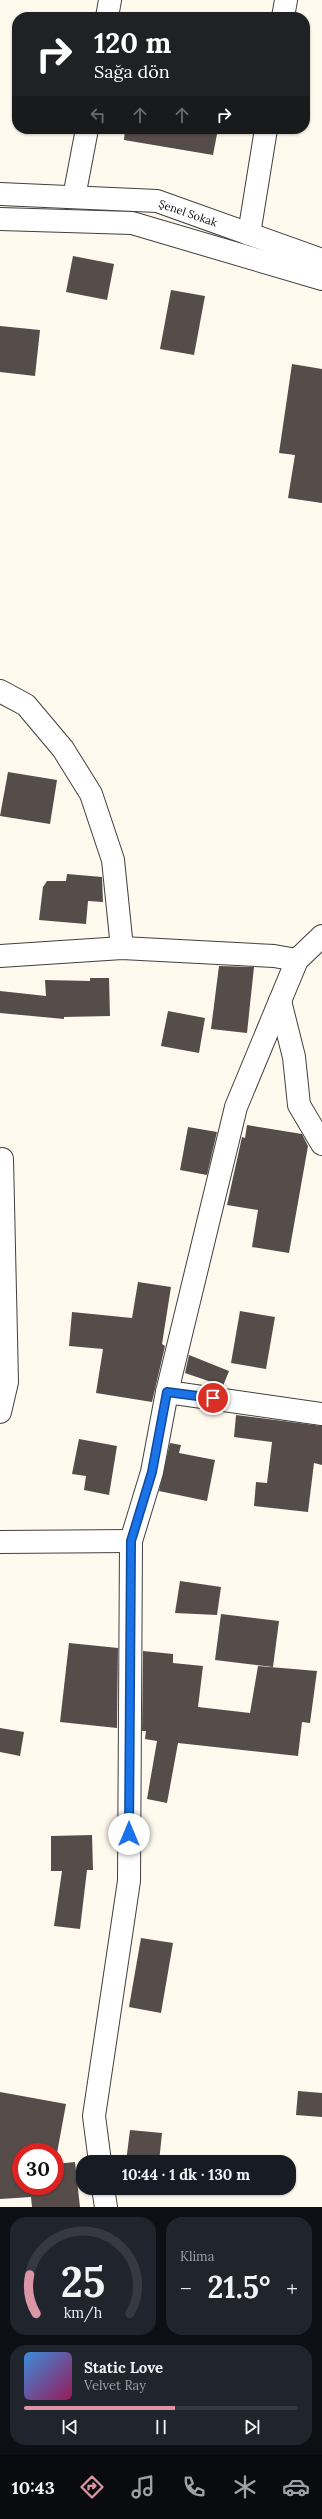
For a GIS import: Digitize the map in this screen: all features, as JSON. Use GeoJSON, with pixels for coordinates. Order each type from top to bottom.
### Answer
{"type":"FeatureCollection","features":[{"type":"Feature","properties":{"kind":"street"},"geometry":{"type":"LineString","coordinates":[[108,12],[110,0]]}},
{"type":"Feature","properties":{"kind":"street"},"geometry":{"type":"LineString","coordinates":[[285,12],[286,0]]}},
{"type":"Feature","properties":{"kind":"street"},"geometry":{"type":"LineString","coordinates":[[74,197],[86,134]]}},
{"type":"Feature","properties":{"kind":"street"},"geometry":{"type":"LineString","coordinates":[[249,234],[265,134]]}},
{"type":"Feature","properties":{"kind":"street","name":"Şenel Sokak"},"geometry":{"type":"LineString","coordinates":[[0,194],[156,201],[322,260]]}},
{"type":"Feature","properties":{"kind":"street"},"geometry":{"type":"LineString","coordinates":[[0,220],[132,223],[322,279]]}},
{"type":"Feature","properties":{"kind":"street"},"geometry":{"type":"LineString","coordinates":[[0,691],[26,705],[62,749],[90,794],[113,860],[122,948]]}},
{"type":"Feature","properties":{"kind":"street"},"geometry":{"type":"LineString","coordinates":[[99,2155],[94,2116],[129,1881],[131,1541],[152,1472],[167,1392],[236,1107],[297,960],[322,936]]}},
{"type":"Feature","properties":{"kind":"street"},"geometry":{"type":"LineString","coordinates":[[0,956],[122,948],[274,956],[297,960]]}},
{"type":"Feature","properties":{"kind":"street"},"geometry":{"type":"LineString","coordinates":[[280,1001],[294,1057],[299,1105],[322,1144]]}},
{"type":"Feature","properties":{"kind":"street"},"geometry":{"type":"LineString","coordinates":[[0,1412],[7,1382],[2,1159]]}},
{"type":"Feature","properties":{"kind":"street"},"geometry":{"type":"LineString","coordinates":[[167,1392],[322,1414]]}},
{"type":"Feature","properties":{"kind":"street"},"geometry":{"type":"LineString","coordinates":[[0,1542],[131,1541]]}},
{"type":"Feature","properties":{"kind":"street"},"geometry":{"type":"LineString","coordinates":[[104,2195],[106,2207]]}},
{"type":"Feature","properties":{"kind":"building"},"geometry":{"type":"Polygon","coordinates":[[[125,134],[217,134],[213,155],[124,140],[125,134]]]}},
{"type":"Feature","properties":{"kind":"building"},"geometry":{"type":"Polygon","coordinates":[[[73,256],[114,264],[107,300],[66,292],[73,256]]]}},
{"type":"Feature","properties":{"kind":"building"},"geometry":{"type":"Polygon","coordinates":[[[171,290],[205,296],[194,355],[160,349],[171,290]]]}},
{"type":"Feature","properties":{"kind":"building"},"geometry":{"type":"Polygon","coordinates":[[[0,326],[40,330],[35,376],[0,372],[0,326]]]}},
{"type":"Feature","properties":{"kind":"building"},"geometry":{"type":"Polygon","coordinates":[[[292,364],[322,369],[322,503],[288,498],[295,455],[279,453],[292,364]]]}},
{"type":"Feature","properties":{"kind":"building"},"geometry":{"type":"Polygon","coordinates":[[[8,772],[57,780],[50,824],[0,816],[8,772]]]}},
{"type":"Feature","properties":{"kind":"building"},"geometry":{"type":"Polygon","coordinates":[[[67,874],[102,877],[103,902],[88,901],[86,924],[39,920],[43,887],[47,881],[66,881],[67,874]]]}},
{"type":"Feature","properties":{"kind":"building"},"geometry":{"type":"Polygon","coordinates":[[[219,966],[254,967],[247,1033],[211,1029],[219,966]]]}},
{"type":"Feature","properties":{"kind":"building"},"geometry":{"type":"Polygon","coordinates":[[[90,978],[109,978],[110,1016],[64,1017],[64,1019],[0,1013],[0,991],[46,996],[45,980],[90,981],[90,978]]]}},
{"type":"Feature","properties":{"kind":"building"},"geometry":{"type":"Polygon","coordinates":[[[168,1011],[205,1018],[199,1053],[161,1046],[168,1011]]]}},
{"type":"Feature","properties":{"kind":"building"},"geometry":{"type":"Polygon","coordinates":[[[247,1125],[302,1134],[308,1146],[289,1253],[252,1247],[258,1210],[227,1205],[242,1137],[245,1138],[247,1125]]]}},
{"type":"Feature","properties":{"kind":"building"},"geometry":{"type":"Polygon","coordinates":[[[188,1127],[217,1132],[207,1175],[180,1170],[188,1127]]]}},
{"type":"Feature","properties":{"kind":"building"},"geometry":{"type":"Polygon","coordinates":[[[138,1282],[171,1287],[162,1344],[165,1346],[152,1402],[96,1393],[103,1349],[69,1346],[72,1312],[132,1318],[138,1282]]]}},
{"type":"Feature","properties":{"kind":"building"},"geometry":{"type":"Polygon","coordinates":[[[240,1311],[275,1317],[266,1369],[231,1363],[240,1311]]]}},
{"type":"Feature","properties":{"kind":"building"},"geometry":{"type":"Polygon","coordinates":[[[189,1355],[229,1371],[223,1386],[185,1373],[189,1355]]]}},
{"type":"Feature","properties":{"kind":"building"},"geometry":{"type":"Polygon","coordinates":[[[236,1415],[322,1426],[322,1465],[314,1463],[308,1512],[254,1506],[256,1482],[267,1483],[272,1442],[234,1437],[236,1415]]]}},
{"type":"Feature","properties":{"kind":"building"},"geometry":{"type":"Polygon","coordinates":[[[79,1439],[117,1446],[109,1495],[84,1490],[86,1476],[72,1474],[79,1439]]]}},
{"type":"Feature","properties":{"kind":"building"},"geometry":{"type":"Polygon","coordinates":[[[170,1443],[181,1445],[179,1453],[215,1460],[207,1501],[159,1491],[170,1443]]]}},
{"type":"Feature","properties":{"kind":"building"},"geometry":{"type":"Polygon","coordinates":[[[180,1581],[221,1587],[217,1615],[175,1613],[180,1581]]]}},
{"type":"Feature","properties":{"kind":"building"},"geometry":{"type":"Polygon","coordinates":[[[221,1614],[279,1621],[273,1667],[215,1660],[221,1614]]]}},
{"type":"Feature","properties":{"kind":"building"},"geometry":{"type":"Polygon","coordinates":[[[69,1643],[118,1648],[117,1728],[60,1722],[69,1643]]]}},
{"type":"Feature","properties":{"kind":"building"},"geometry":{"type":"Polygon","coordinates":[[[143,1651],[173,1654],[173,1663],[203,1666],[198,1707],[250,1713],[258,1666],[317,1671],[310,1723],[302,1722],[298,1756],[178,1743],[167,1803],[147,1799],[157,1741],[145,1739],[146,1731],[142,1731],[143,1651]]]}},
{"type":"Feature","properties":{"kind":"building"},"geometry":{"type":"Polygon","coordinates":[[[0,1728],[24,1732],[20,1756],[0,1752],[0,1728]]]}},
{"type":"Feature","properties":{"kind":"building"},"geometry":{"type":"Polygon","coordinates":[[[92,1835],[93,1870],[87,1870],[80,1929],[54,1926],[62,1871],[51,1871],[51,1836],[92,1835]]]}},
{"type":"Feature","properties":{"kind":"building"},"geometry":{"type":"Polygon","coordinates":[[[141,1938],[173,1943],[161,2013],[129,2007],[141,1938]]]}},
{"type":"Feature","properties":{"kind":"building"},"geometry":{"type":"Polygon","coordinates":[[[298,2091],[322,2093],[322,2117],[296,2115],[298,2091]]]}},
{"type":"Feature","properties":{"kind":"building"},"geometry":{"type":"Polygon","coordinates":[[[0,2092],[66,2104],[59,2143],[12,2143],[12,2195],[64,2195],[64,2163],[75,2162],[76,2195],[79,2195],[80,2207],[32,2207],[31,2197],[0,2199],[0,2092]]]}},
{"type":"Feature","properties":{"kind":"building"},"geometry":{"type":"Polygon","coordinates":[[[130,2130],[162,2133],[160,2155],[127,2155],[130,2130]]]}},
{"type":"Feature","properties":{"kind":"route"},"geometry":{"type":"LineString","coordinates":[[129,1834],[131,1541],[152,1472],[167,1392],[213,1398]]}}]}
